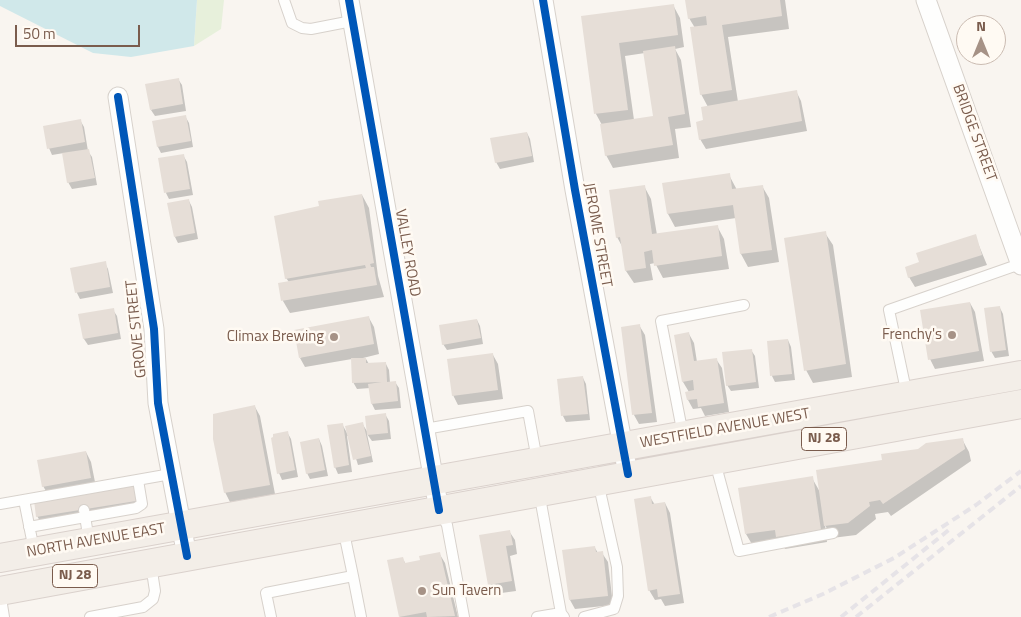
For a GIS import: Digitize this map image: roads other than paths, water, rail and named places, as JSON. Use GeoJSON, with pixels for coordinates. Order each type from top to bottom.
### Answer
{"type":"FeatureCollection","features":[{"type":"Feature","properties":{"kind":"main road","name":"WESTFIELD AVENUE WEST"},"geometry":{"type":"LineString","coordinates":[[252,513],[1021,375]]}},
{"type":"Feature","properties":{"kind":"main road","name":"WESTFIELD AVENUE WEST"},"geometry":{"type":"LineString","coordinates":[[257,543],[714,458],[1021,404]]}},
{"type":"Feature","properties":{"kind":"main road","name":"NORTH AVENUE EAST"},"geometry":{"type":"LineString","coordinates":[[0,558],[32,540],[86,523],[139,520],[181,526],[252,513]]}},
{"type":"Feature","properties":{"kind":"main road","name":"NORTH AVENUE EAST"},"geometry":{"type":"LineString","coordinates":[[0,590],[257,543]]}},
{"type":"Feature","properties":{"kind":"street","name":"VALLEY ROAD"},"geometry":{"type":"LineString","coordinates":[[349,0],[439,510]]}},
{"type":"Feature","properties":{"kind":"street","name":"JEROME STREET"},"geometry":{"type":"LineString","coordinates":[[543,0],[575,190],[628,474]]}},
{"type":"Feature","properties":{"kind":"street","name":"BRIDGE STREET"},"geometry":{"type":"LineString","coordinates":[[926,0],[1021,265]]}},
{"type":"Feature","properties":{"kind":"street","name":"GROVE STREET"},"geometry":{"type":"LineString","coordinates":[[118,97],[154,329],[158,403],[187,556]]}},
{"type":"Feature","properties":{"kind":"lane"},"geometry":{"type":"LineString","coordinates":[[284,0],[292,23],[302,28],[311,29],[352,21]]}},
{"type":"Feature","properties":{"kind":"lane"},"geometry":{"type":"LineString","coordinates":[[908,396],[889,310],[1021,265]]}},
{"type":"Feature","properties":{"kind":"lane"},"geometry":{"type":"LineString","coordinates":[[683,436],[661,321],[744,305]]}},
{"type":"Feature","properties":{"kind":"lane"},"geometry":{"type":"LineString","coordinates":[[425,429],[528,411],[537,462]]}},
{"type":"Feature","properties":{"kind":"lane"},"geometry":{"type":"LineString","coordinates":[[714,458],[739,551],[833,533]]}},
{"type":"Feature","properties":{"kind":"lane"},"geometry":{"type":"LineString","coordinates":[[0,504],[80,492],[171,474]]}},
{"type":"Feature","properties":{"kind":"lane"},"geometry":{"type":"LineString","coordinates":[[138,480],[142,504],[139,520]]}},
{"type":"Feature","properties":{"kind":"lane"},"geometry":{"type":"LineString","coordinates":[[584,617],[614,610],[618,596],[617,567],[597,480]]}},
{"type":"Feature","properties":{"kind":"lane"},"geometry":{"type":"LineString","coordinates":[[537,617],[562,615],[539,491]]}},
{"type":"Feature","properties":{"kind":"lane"},"geometry":{"type":"LineString","coordinates":[[24,500],[32,540]]}},
{"type":"Feature","properties":{"kind":"lane"},"geometry":{"type":"LineString","coordinates":[[439,510],[447,525],[464,617]]}},
{"type":"Feature","properties":{"kind":"lane"},"geometry":{"type":"LineString","coordinates":[[343,528],[361,617]]}},
{"type":"Feature","properties":{"kind":"lane"},"geometry":{"type":"LineString","coordinates":[[90,617],[143,607],[153,600],[155,591],[151,563]]}},
{"type":"Feature","properties":{"kind":"lane"},"geometry":{"type":"LineString","coordinates":[[271,617],[266,592],[353,576]]}},
{"type":"Feature","properties":{"kind":"lane"},"geometry":{"type":"LineString","coordinates":[[0,590],[4,617]]}},
{"type":"Feature","properties":{"kind":"water"},"geometry":{"type":"Polygon","coordinates":[[[0,0],[197,0],[194,46],[131,57],[93,53],[0,6],[0,0]]]}},
{"type":"Feature","properties":{"kind":"railway"},"geometry":{"type":"LineString","coordinates":[[769,617],[823,594],[894,558],[976,505],[1021,471]]}},
{"type":"Feature","properties":{"kind":"railway"},"geometry":{"type":"LineString","coordinates":[[856,617],[1021,486]]}},
{"type":"Feature","properties":{"kind":"railway"},"geometry":{"type":"LineString","coordinates":[[841,617],[950,529]]}},
{"type":"Feature","properties":{"kind":"place","name":"Frenchy's"},"geometry":{"type":"Point","coordinates":[952,335]}},
{"type":"Feature","properties":{"kind":"place","name":"Climax Brewing"},"geometry":{"type":"Point","coordinates":[334,337]}},
{"type":"Feature","properties":{"kind":"place","name":"Sun Tavern"},"geometry":{"type":"Point","coordinates":[422,591]}}]}
